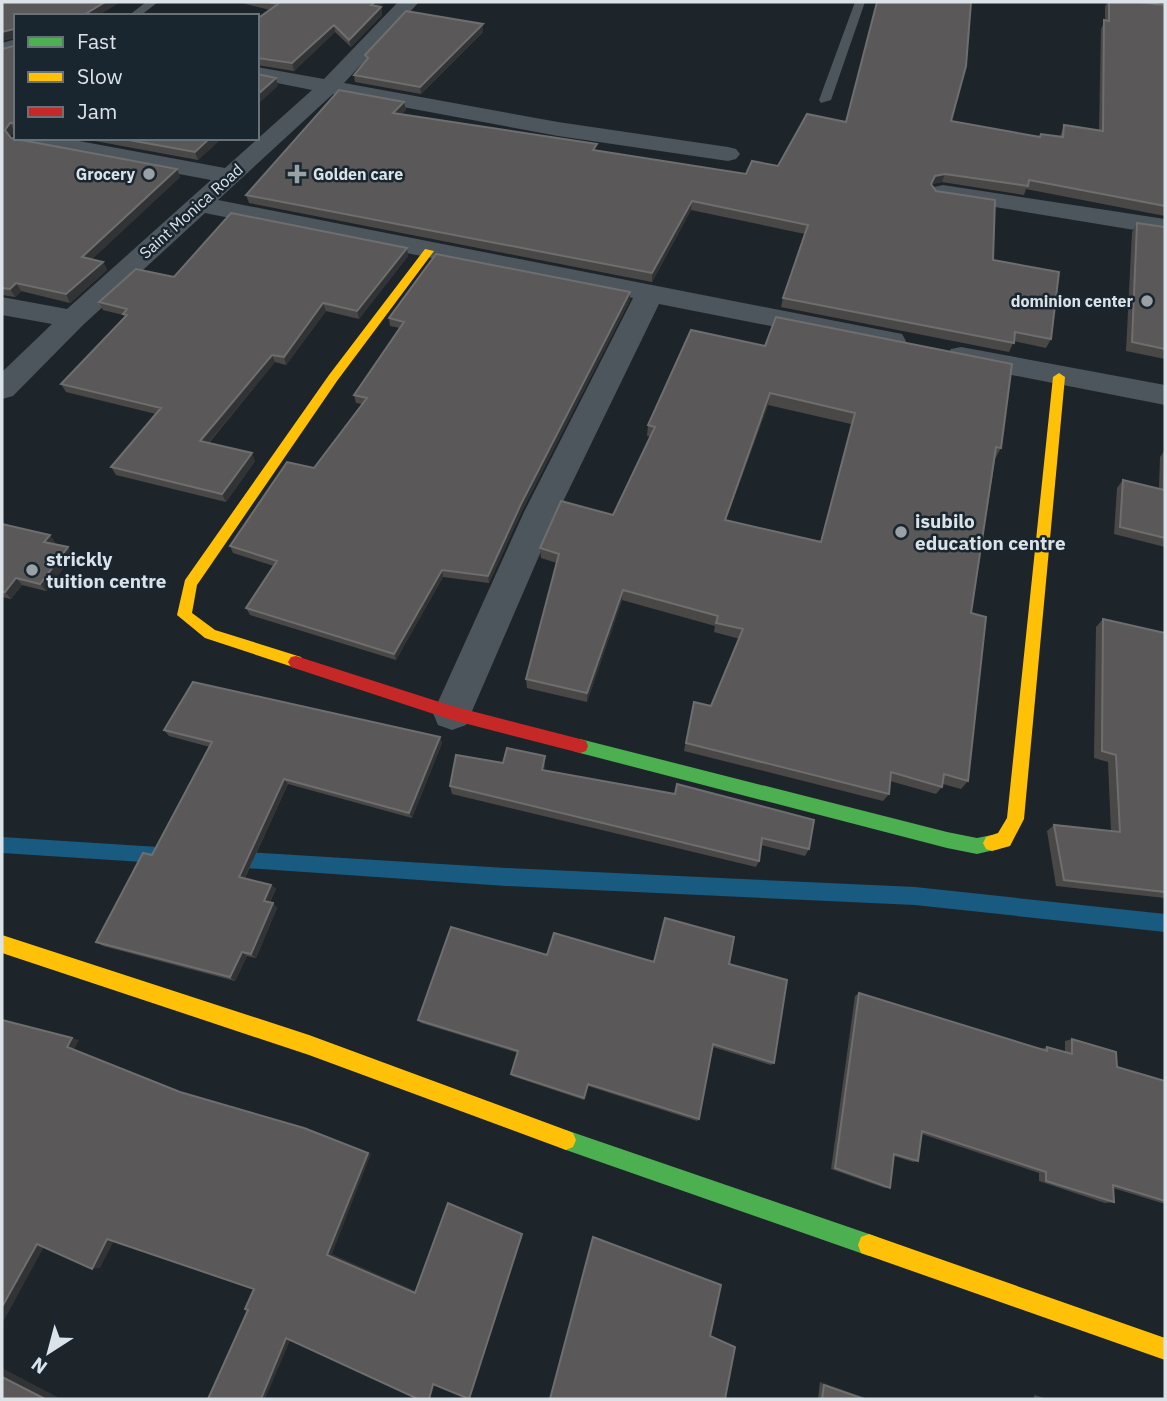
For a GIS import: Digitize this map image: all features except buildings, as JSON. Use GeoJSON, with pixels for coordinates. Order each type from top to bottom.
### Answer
{"type":"FeatureCollection","features":[{"type":"Feature","properties":{"kind":"street","name":"Saint Monica Road"},"geometry":{"type":"LineString","coordinates":[[2,389],[73,319],[328,87],[409,2]]}},
{"type":"Feature","properties":{"kind":"street"},"geometry":{"type":"LineString","coordinates":[[259,73],[558,129],[728,154]]}},
{"type":"Feature","properties":{"kind":"street"},"geometry":{"type":"LineString","coordinates":[[35,140],[230,176]]}},
{"type":"Feature","properties":{"kind":"street"},"geometry":{"type":"LineString","coordinates":[[942,192],[1165,227]]}},
{"type":"Feature","properties":{"kind":"street"},"geometry":{"type":"LineString","coordinates":[[199,204],[1165,396]]}},
{"type":"Feature","properties":{"kind":"street"},"geometry":{"type":"LineString","coordinates":[[429,251],[333,377],[190,584],[184,615],[210,634],[452,713],[947,841],[977,846],[1004,840],[1015,819],[1059,377]]}},
{"type":"Feature","properties":{"kind":"street"},"geometry":{"type":"LineString","coordinates":[[452,713],[541,512],[650,293]]}},
{"type":"Feature","properties":{"kind":"street"},"geometry":{"type":"LineString","coordinates":[[2,306],[73,319]]}},
{"type":"Feature","properties":{"kind":"street"},"geometry":{"type":"LineString","coordinates":[[2,944],[309,1045],[519,1123],[1165,1349]]}},
{"type":"Feature","properties":{"kind":"lane"},"geometry":{"type":"LineString","coordinates":[[136,14],[153,2]]}},
{"type":"Feature","properties":{"kind":"lane"},"geometry":{"type":"LineString","coordinates":[[825,100],[860,2]]}},
{"type":"Feature","properties":{"kind":"waterway"},"geometry":{"type":"LineString","coordinates":[[2,845],[174,856]]}},
{"type":"Feature","properties":{"kind":"waterway"},"geometry":{"type":"LineString","coordinates":[[231,859],[506,877],[915,896],[1165,923]]}},
{"type":"Feature","properties":{"kind":"traffic: fast"},"geometry":{"type":"LineString","coordinates":[[580,746],[947,840],[977,846],[992,843]]}},
{"type":"Feature","properties":{"kind":"traffic: fast"},"geometry":{"type":"LineString","coordinates":[[566,1140],[869,1245]]}},
{"type":"Feature","properties":{"kind":"traffic: slow"},"geometry":{"type":"LineString","coordinates":[[296,662],[210,634],[184,615],[190,584],[333,378],[429,251]]}},
{"type":"Feature","properties":{"kind":"traffic: slow"},"geometry":{"type":"LineString","coordinates":[[992,843],[1004,840],[1015,819],[1059,377]]}},
{"type":"Feature","properties":{"kind":"traffic: slow"},"geometry":{"type":"LineString","coordinates":[[2,944],[309,1045],[566,1140]]}},
{"type":"Feature","properties":{"kind":"traffic: slow"},"geometry":{"type":"LineString","coordinates":[[869,1245],[1165,1349]]}},
{"type":"Feature","properties":{"kind":"traffic: jam"},"geometry":{"type":"LineString","coordinates":[[296,662],[452,713],[580,746]]}},
{"type":"Feature","properties":{"kind":"place","name":"Grocery"},"geometry":{"type":"Point","coordinates":[149,174]}},
{"type":"Feature","properties":{"kind":"place","name":"Golden care"},"geometry":{"type":"Point","coordinates":[297,174]}},
{"type":"Feature","properties":{"kind":"place","name":"dominion center"},"geometry":{"type":"Point","coordinates":[1147,301]}},
{"type":"Feature","properties":{"kind":"place","name":"isubilo education centre"},"geometry":{"type":"Point","coordinates":[901,532]}},
{"type":"Feature","properties":{"kind":"place","name":"strickly tuition centre"},"geometry":{"type":"Point","coordinates":[32,570]}}]}
